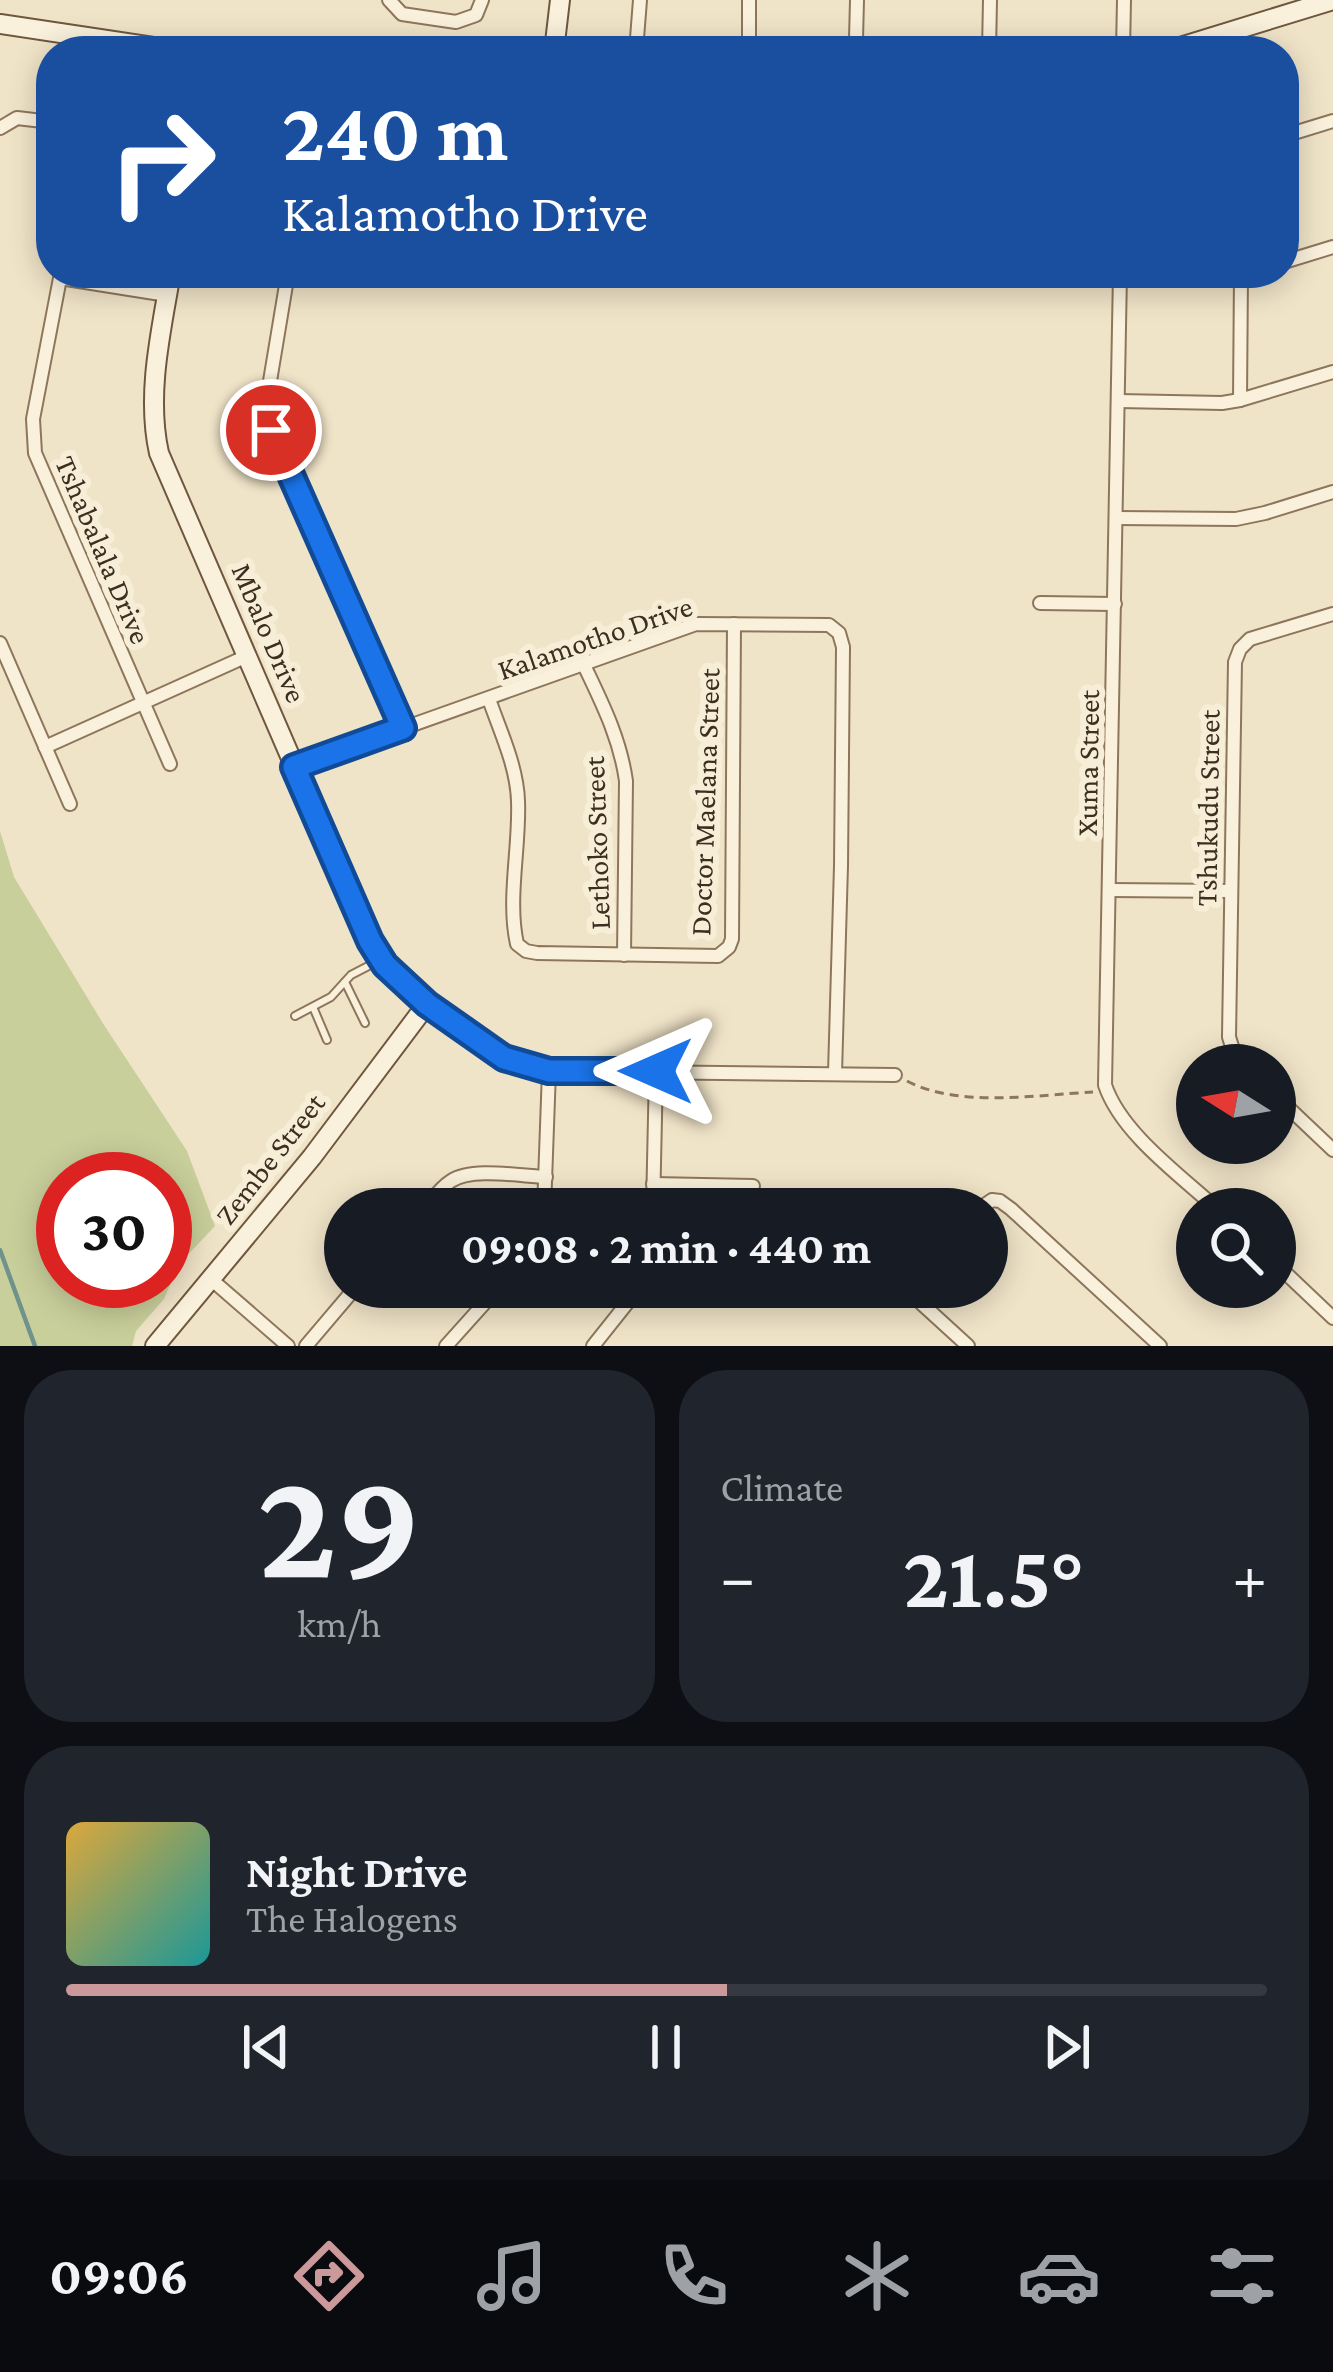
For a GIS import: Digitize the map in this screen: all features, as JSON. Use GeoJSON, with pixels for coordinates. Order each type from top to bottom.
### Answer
{"type":"FeatureCollection","features":[{"type":"Feature","properties":{"kind":"street"},"geometry":{"type":"LineString","coordinates":[[388,0],[402,14],[456,22],[476,15],[482,0]]}},
{"type":"Feature","properties":{"kind":"street"},"geometry":{"type":"LineString","coordinates":[[556,36],[560,0]]}},
{"type":"Feature","properties":{"kind":"street"},"geometry":{"type":"LineString","coordinates":[[637,36],[640,0]]}},
{"type":"Feature","properties":{"kind":"street"},"geometry":{"type":"LineString","coordinates":[[749,0],[749,36]]}},
{"type":"Feature","properties":{"kind":"street"},"geometry":{"type":"LineString","coordinates":[[856,36],[857,0]]}},
{"type":"Feature","properties":{"kind":"street"},"geometry":{"type":"LineString","coordinates":[[989,36],[990,0]]}},
{"type":"Feature","properties":{"kind":"street"},"geometry":{"type":"LineString","coordinates":[[1123,36],[1124,0]]}},
{"type":"Feature","properties":{"kind":"street"},"geometry":{"type":"LineString","coordinates":[[1216,36],[1333,0]]}},
{"type":"Feature","properties":{"kind":"street"},"geometry":{"type":"LineString","coordinates":[[0,24],[80,36]]}},
{"type":"Feature","properties":{"kind":"street"},"geometry":{"type":"LineString","coordinates":[[0,128],[17,118],[36,120]]}},
{"type":"Feature","properties":{"kind":"street"},"geometry":{"type":"LineString","coordinates":[[1299,131],[1333,121]]}},
{"type":"Feature","properties":{"kind":"street"},"geometry":{"type":"LineString","coordinates":[[1299,258],[1333,248]]}},
{"type":"Feature","properties":{"kind":"street","name":"Tshabalala Drive"},"geometry":{"type":"LineString","coordinates":[[58,288],[33,419],[35,453],[170,764]]}},
{"type":"Feature","properties":{"kind":"street"},"geometry":{"type":"LineString","coordinates":[[130,288],[167,295]]}},
{"type":"Feature","properties":{"kind":"street","name":"Mbalo Drive"},"geometry":{"type":"LineString","coordinates":[[168,288],[154,396],[153,428],[159,453],[381,959],[427,1004],[504,1058],[549,1071],[895,1075]]}},
{"type":"Feature","properties":{"kind":"street"},"geometry":{"type":"LineString","coordinates":[[286,288],[267,399],[271,430],[403,728]]}},
{"type":"Feature","properties":{"kind":"street","name":"Xuma Street"},"geometry":{"type":"LineString","coordinates":[[1106,1090],[1120,288]]}},
{"type":"Feature","properties":{"kind":"street"},"geometry":{"type":"LineString","coordinates":[[1240,400],[1242,288]]}},
{"type":"Feature","properties":{"kind":"street"},"geometry":{"type":"LineString","coordinates":[[1119,401],[1222,403],[1333,372]]}},
{"type":"Feature","properties":{"kind":"street"},"geometry":{"type":"LineString","coordinates":[[1116,518],[1236,519],[1333,492]]}},
{"type":"Feature","properties":{"kind":"street"},"geometry":{"type":"LineString","coordinates":[[1040,603],[1115,604]]}},
{"type":"Feature","properties":{"kind":"street","name":"Tshukudu Street"},"geometry":{"type":"LineString","coordinates":[[1231,1044],[1236,657],[1250,639],[1333,614]]}},
{"type":"Feature","properties":{"kind":"street","name":"Kalamotho Drive"},"geometry":{"type":"LineString","coordinates":[[294,767],[696,624],[820,624],[835,629],[842,640],[835,1073]]}},
{"type":"Feature","properties":{"kind":"street","name":"Doctor Maelana Street"},"geometry":{"type":"LineString","coordinates":[[489,699],[516,780],[515,941],[526,951],[537,952],[718,956],[732,939],[734,625]]}},
{"type":"Feature","properties":{"kind":"street"},"geometry":{"type":"LineString","coordinates":[[0,643],[70,804]]}},
{"type":"Feature","properties":{"kind":"street"},"geometry":{"type":"LineString","coordinates":[[45,747],[248,656]]}},
{"type":"Feature","properties":{"kind":"street","name":"Lethoko Street"},"geometry":{"type":"LineString","coordinates":[[584,665],[614,728],[626,781],[623,955]]}},
{"type":"Feature","properties":{"kind":"street"},"geometry":{"type":"LineString","coordinates":[[1110,890],[1231,892]]}},
{"type":"Feature","properties":{"kind":"street","name":"Zembe Street"},"geometry":{"type":"LineString","coordinates":[[155,1346],[312,1157],[427,1004]]}},
{"type":"Feature","properties":{"kind":"street"},"geometry":{"type":"LineString","coordinates":[[545,1188],[549,1071]]}},
{"type":"Feature","properties":{"kind":"street"},"geometry":{"type":"LineString","coordinates":[[653,1188],[656,1071]]}},
{"type":"Feature","properties":{"kind":"street"},"geometry":{"type":"LineString","coordinates":[[1106,1090],[1130,1128],[1194,1188]]}},
{"type":"Feature","properties":{"kind":"street"},"geometry":{"type":"LineString","coordinates":[[1296,1115],[1333,1150]]}},
{"type":"Feature","properties":{"kind":"street"},"geometry":{"type":"LineString","coordinates":[[442,1188],[471,1174],[546,1177]]}},
{"type":"Feature","properties":{"kind":"street"},"geometry":{"type":"LineString","coordinates":[[653,1184],[753,1186]]}},
{"type":"Feature","properties":{"kind":"street"},"geometry":{"type":"LineString","coordinates":[[1008,1207],[1160,1346]]}},
{"type":"Feature","properties":{"kind":"street"},"geometry":{"type":"LineString","coordinates":[[212,1280],[287,1346]]}},
{"type":"Feature","properties":{"kind":"street"},"geometry":{"type":"LineString","coordinates":[[1296,1283],[1333,1318]]}},
{"type":"Feature","properties":{"kind":"street"},"geometry":{"type":"LineString","coordinates":[[306,1346],[338,1308]]}},
{"type":"Feature","properties":{"kind":"street"},"geometry":{"type":"LineString","coordinates":[[446,1346],[480,1308]]}},
{"type":"Feature","properties":{"kind":"street"},"geometry":{"type":"LineString","coordinates":[[593,1346],[623,1308]]}},
{"type":"Feature","properties":{"kind":"street"},"geometry":{"type":"LineString","coordinates":[[927,1308],[968,1346]]}},
{"type":"Feature","properties":{"kind":"lane"},"geometry":{"type":"LineString","coordinates":[[295,1016],[331,998],[345,982],[381,959]]}},
{"type":"Feature","properties":{"kind":"lane"},"geometry":{"type":"LineString","coordinates":[[345,982],[365,1023]]}},
{"type":"Feature","properties":{"kind":"lane"},"geometry":{"type":"LineString","coordinates":[[313,1007],[327,1040]]}},
{"type":"Feature","properties":{"kind":"path"},"geometry":{"type":"LineString","coordinates":[[895,1075],[914,1086],[968,1095],[1018,1098],[1106,1090]]}},
{"type":"Feature","properties":{"kind":"green space"},"geometry":{"type":"Polygon","coordinates":[[[0,831],[14,877],[187,1152],[36,1152],[36,1308],[156,1308],[136,1331],[132,1346],[0,1346],[0,831]]]}},
{"type":"Feature","properties":{"kind":"green space"},"geometry":{"type":"Polygon","coordinates":[[[192,1164],[215,1226],[192,1250],[192,1164]]]}},
{"type":"Feature","properties":{"kind":"waterway"},"geometry":{"type":"LineString","coordinates":[[0,1250],[35,1346]]}},
{"type":"Feature","properties":{"kind":"route"},"geometry":{"type":"LineString","coordinates":[[271,430],[403,728],[294,767],[370,941],[385,965],[427,1004],[504,1058],[549,1071],[656,1071]]}}]}
